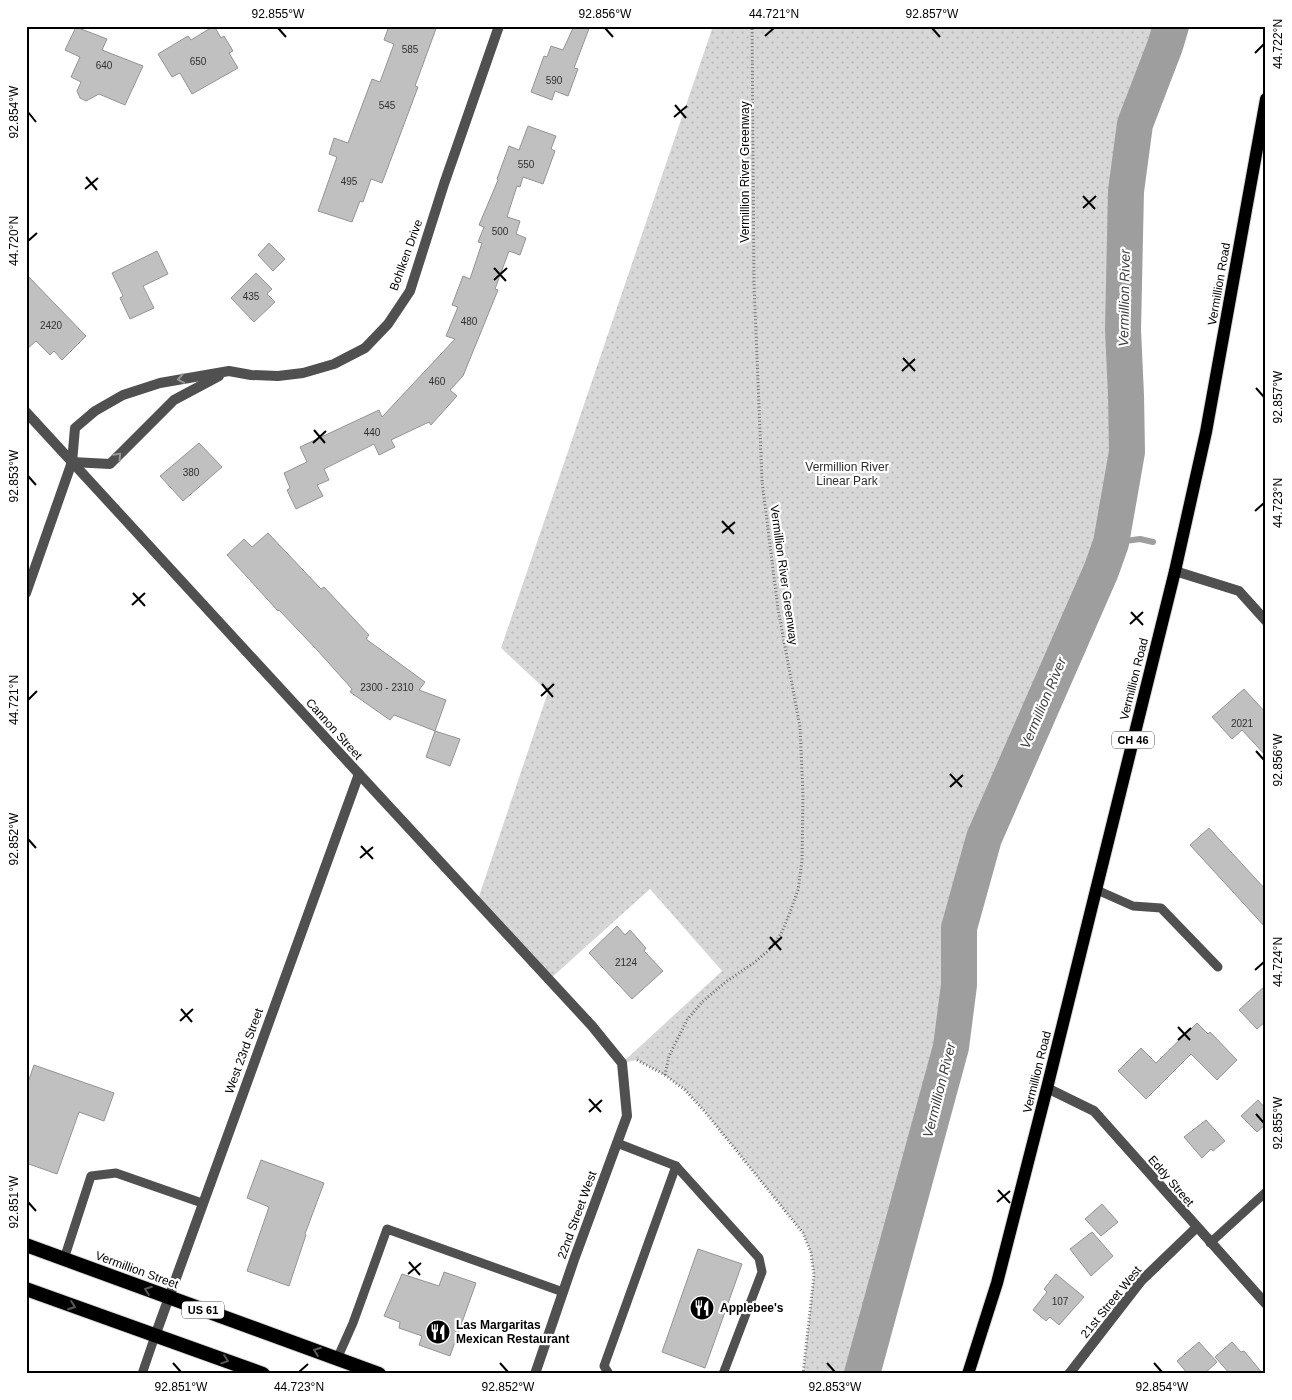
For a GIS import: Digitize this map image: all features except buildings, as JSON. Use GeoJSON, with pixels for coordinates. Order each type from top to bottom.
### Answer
{"type":"FeatureCollection","features":[{"type":"Feature","properties":{"kind":"highway","name":"Vermillion Street"},"geometry":{"type":"LineString","coordinates":[[26,1245],[379,1374]]}},
{"type":"Feature","properties":{"kind":"highway"},"geometry":{"type":"LineString","coordinates":[[26,1289],[257,1373]]}},
{"type":"Feature","properties":{"kind":"main road","name":"Vermillion Road"},"geometry":{"type":"LineString","coordinates":[[968,1374],[997,1283],[1175,571],[1206,432],[1266,100]]}},
{"type":"Feature","properties":{"kind":"street","name":"Bohlken Drive"},"geometry":{"type":"LineString","coordinates":[[26,593],[72,462],[75,428],[95,411],[123,395],[160,383],[228,371],[250,375],[278,376],[303,373],[334,364],[365,348],[388,324],[410,290],[444,184],[499,26]]}},
{"type":"Feature","properties":{"kind":"street"},"geometry":{"type":"LineString","coordinates":[[72,462],[110,464],[174,400],[228,371]]}},
{"type":"Feature","properties":{"kind":"street","name":"Cannon Street"},"geometry":{"type":"LineString","coordinates":[[26,412],[586,1019],[622,1063]]}},
{"type":"Feature","properties":{"kind":"street"},"geometry":{"type":"LineString","coordinates":[[1175,571],[1239,591],[1266,621]]}},
{"type":"Feature","properties":{"kind":"street","name":"West 23rd Street"},"geometry":{"type":"LineString","coordinates":[[155,1336],[359,774]]}},
{"type":"Feature","properties":{"kind":"street","name":"22nd Street West"},"geometry":{"type":"LineString","coordinates":[[535,1374],[627,1116],[622,1063]]}},
{"type":"Feature","properties":{"kind":"street","name":"Eddy Street"},"geometry":{"type":"LineString","coordinates":[[1047,1088],[1094,1111],[1196,1228],[1266,1304]]}},
{"type":"Feature","properties":{"kind":"street","name":"21st Street West"},"geometry":{"type":"LineString","coordinates":[[1069,1374],[1141,1281],[1196,1228]]}},
{"type":"Feature","properties":{"kind":"lane"},"geometry":{"type":"LineString","coordinates":[[1096,890],[1133,906],[1161,908],[1218,968]]}},
{"type":"Feature","properties":{"kind":"lane"},"geometry":{"type":"LineString","coordinates":[[617,1143],[676,1166],[759,1258],[762,1272],[723,1374]]}},
{"type":"Feature","properties":{"kind":"lane"},"geometry":{"type":"LineString","coordinates":[[609,1374],[604,1366],[676,1166]]}},
{"type":"Feature","properties":{"kind":"lane"},"geometry":{"type":"LineString","coordinates":[[64,1259],[91,1176],[116,1173],[202,1203]]}},
{"type":"Feature","properties":{"kind":"lane"},"geometry":{"type":"LineString","coordinates":[[1210,1243],[1266,1192]]}},
{"type":"Feature","properties":{"kind":"lane"},"geometry":{"type":"LineString","coordinates":[[337,1358],[353,1323],[387,1229],[563,1292]]}},
{"type":"Feature","properties":{"kind":"lane"},"geometry":{"type":"LineString","coordinates":[[142,1374],[155,1336]]}},
{"type":"Feature","properties":{"kind":"path","name":"Vermillion River Greenway"},"geometry":{"type":"LineString","coordinates":[[665,1075],[669,1056],[687,1020],[702,1002],[769,950],[781,934],[798,890],[802,860],[803,813],[800,727],[778,609],[762,481],[754,284],[752,26]]}},
{"type":"Feature","properties":{"kind":"path"},"geometry":{"type":"LineString","coordinates":[[622,1063],[637,1060],[665,1075],[685,1090],[803,1232],[811,1253],[814,1275],[803,1374]]}},
{"type":"Feature","properties":{"kind":"green space","name":"Vermillion River Linear Park"},"geometry":{"type":"Polygon","coordinates":[[[713,26],[1171,26],[1135,124],[1126,191],[1123,330],[1127,452],[1111,543],[1101,571],[984,838],[959,928],[959,985],[951,1047],[862,1374],[803,1374],[814,1275],[811,1253],[803,1233],[706,1113],[685,1090],[665,1075],[637,1060],[622,1063],[722,971],[650,889],[549,980],[477,902],[548,692],[501,648],[713,26]]]}},
{"type":"Feature","properties":{"kind":"waterway","name":"Vermillion River"},"geometry":{"type":"LineString","coordinates":[[862,1374],[951,1047],[959,985],[959,928],[984,838],[1101,571],[1111,543],[1127,452],[1123,330],[1126,191],[1135,124],[1171,26]]}},
{"type":"Feature","properties":{"kind":"waterway"},"geometry":{"type":"LineString","coordinates":[[1111,543],[1140,539],[1153,542]]}},
{"type":"Feature","properties":{"kind":"place","name":"Applebee's"},"geometry":{"type":"Point","coordinates":[702,1308]}},
{"type":"Feature","properties":{"kind":"place","name":"Las Margaritas Mexican Restaurant"},"geometry":{"type":"Point","coordinates":[438,1332]}}]}
